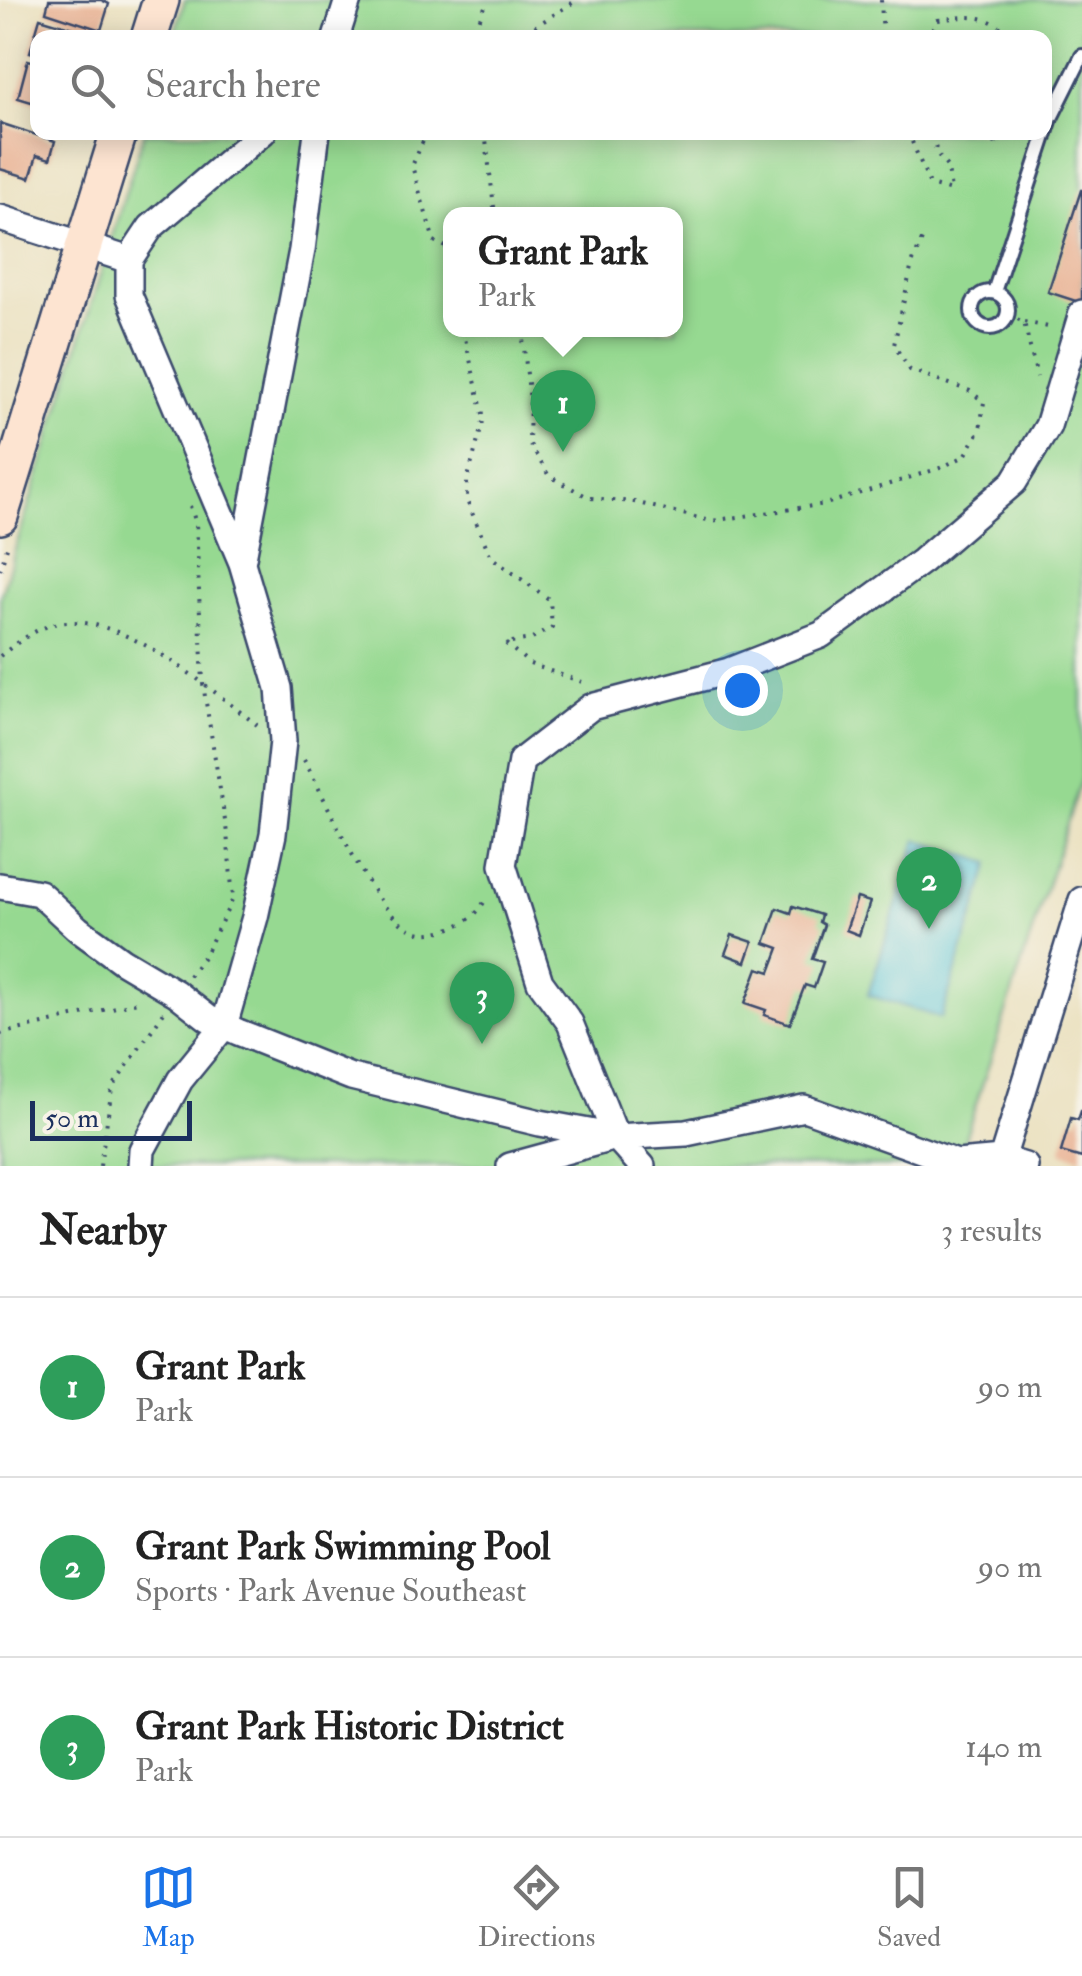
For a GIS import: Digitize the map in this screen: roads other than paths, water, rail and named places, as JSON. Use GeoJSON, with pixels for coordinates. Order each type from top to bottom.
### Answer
{"type":"FeatureCollection","features":[{"type":"Feature","properties":{"kind":"street"},"geometry":{"type":"LineString","coordinates":[[152,30],[161,0]]}},
{"type":"Feature","properties":{"kind":"street"},"geometry":{"type":"LineString","coordinates":[[339,30],[348,0]]}},
{"type":"Feature","properties":{"kind":"street"},"geometry":{"type":"LineString","coordinates":[[0,516],[116,140]]}},
{"type":"Feature","properties":{"kind":"street"},"geometry":{"type":"LineString","coordinates":[[141,1166],[142,1150],[180,1080],[224,1026],[256,918],[274,834],[283,741],[279,688],[242,562],[129,295],[129,260],[150,227],[254,140]]}},
{"type":"Feature","properties":{"kind":"street"},"geometry":{"type":"LineString","coordinates":[[242,562],[302,250],[317,140]]}},
{"type":"Feature","properties":{"kind":"street"},"geometry":{"type":"LineString","coordinates":[[0,218],[129,260]]}},
{"type":"Feature","properties":{"kind":"street"},"geometry":{"type":"LineString","coordinates":[[642,1166],[616,1137],[570,1023],[540,982],[503,864],[521,761],[591,708],[729,672],[821,635],[922,561],[1014,482],[1048,426],[1079,324]]}},
{"type":"Feature","properties":{"kind":"street"},"geometry":{"type":"LineString","coordinates":[[0,886],[40,893],[78,929],[122,961],[224,1026],[351,1077],[616,1137]]}},
{"type":"Feature","properties":{"kind":"street"},"geometry":{"type":"LineString","coordinates":[[510,1166],[616,1137],[686,1133],[804,1108],[957,1163],[1013,1162],[1082,900]]}},
{"type":"Feature","properties":{"kind":"lane"},"geometry":{"type":"LineString","coordinates":[[1052,116],[1082,56]]}},
{"type":"Feature","properties":{"kind":"lane"},"geometry":{"type":"LineString","coordinates":[[994,292],[1044,140]]}},
{"type":"Feature","properties":{"kind":"lane"},"geometry":{"type":"LineString","coordinates":[[994,292],[1006,301],[1008,314],[1002,324],[991,329],[976,322],[971,310],[981,294],[994,292]]}},
{"type":"Feature","properties":{"kind":"water"},"geometry":{"type":"Polygon","coordinates":[[[917,840],[990,863],[941,1018],[868,995],[917,840]]]}},
{"type":"Feature","properties":{"kind":"place","name":"Grant Park"},"geometry":{"type":"Point","coordinates":[563,452]}},
{"type":"Feature","properties":{"kind":"place","name":"Grant Park Swimming Pool"},"geometry":{"type":"Point","coordinates":[929,929]}},
{"type":"Feature","properties":{"kind":"place","name":"Grant Park Historic District"},"geometry":{"type":"Point","coordinates":[482,1044]}}]}
